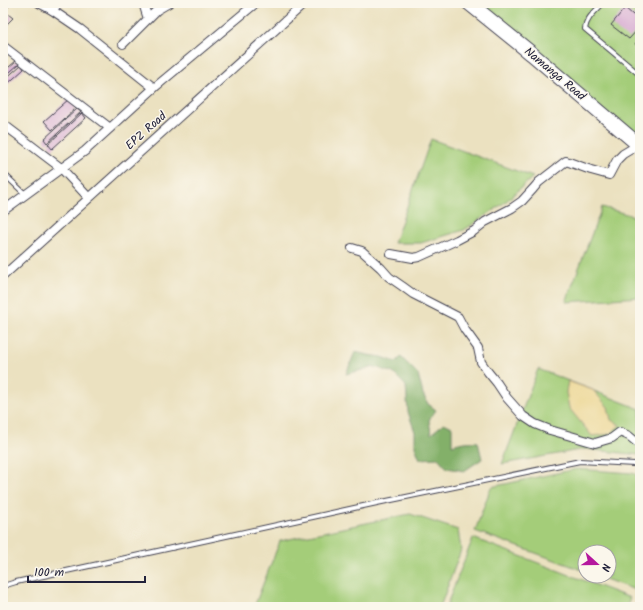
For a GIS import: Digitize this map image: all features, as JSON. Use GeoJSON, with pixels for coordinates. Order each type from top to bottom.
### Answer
{"type":"FeatureCollection","features":[{"type":"Feature","properties":{"kind":"highway","name":"Namanga Road"},"geometry":{"type":"LineString","coordinates":[[468,3],[538,59],[639,145]]}},
{"type":"Feature","properties":{"kind":"street"},"geometry":{"type":"LineString","coordinates":[[39,3],[80,29],[154,88]]}},
{"type":"Feature","properties":{"kind":"street"},"geometry":{"type":"LineString","coordinates":[[52,10],[58,3]]}},
{"type":"Feature","properties":{"kind":"street"},"geometry":{"type":"LineString","coordinates":[[143,3],[148,19]]}},
{"type":"Feature","properties":{"kind":"street"},"geometry":{"type":"LineString","coordinates":[[123,44],[157,10],[169,3]]}},
{"type":"Feature","properties":{"kind":"street","name":"EPZ Road"},"geometry":{"type":"LineString","coordinates":[[3,276],[305,3]]}},
{"type":"Feature","properties":{"kind":"street"},"geometry":{"type":"LineString","coordinates":[[3,211],[85,151],[154,88],[251,5]]}},
{"type":"Feature","properties":{"kind":"street"},"geometry":{"type":"LineString","coordinates":[[3,46],[110,128]]}},
{"type":"Feature","properties":{"kind":"street"},"geometry":{"type":"LineString","coordinates":[[3,124],[61,168],[89,198]]}},
{"type":"Feature","properties":{"kind":"street"},"geometry":{"type":"LineString","coordinates":[[391,254],[413,258],[419,257],[474,231],[485,222],[522,201],[539,182],[566,161],[609,175],[617,160],[623,154],[639,145]]}},
{"type":"Feature","properties":{"kind":"street"},"geometry":{"type":"LineString","coordinates":[[352,248],[362,251],[389,277],[413,294],[458,317],[478,348],[481,362],[507,398],[523,416],[535,424],[550,430],[595,443],[612,438],[620,432],[629,436],[640,445]]}},
{"type":"Feature","properties":{"kind":"lane"},"geometry":{"type":"LineString","coordinates":[[603,3],[589,18],[585,29],[640,75]]}},
{"type":"Feature","properties":{"kind":"lane"},"geometry":{"type":"LineString","coordinates":[[3,173],[25,194]]}},
{"type":"Feature","properties":{"kind":"lane"},"geometry":{"type":"LineString","coordinates":[[3,586],[24,580],[377,503],[580,461],[634,464],[640,466]]}},
{"type":"Feature","properties":{"kind":"green space"},"geometry":{"type":"Polygon","coordinates":[[[469,3],[640,3],[640,146],[469,3]]]}},
{"type":"Feature","properties":{"kind":"green space"},"geometry":{"type":"Polygon","coordinates":[[[431,139],[533,177],[504,203],[464,230],[421,243],[394,243],[431,139]]]}},
{"type":"Feature","properties":{"kind":"green space"},"geometry":{"type":"Polygon","coordinates":[[[602,207],[640,218],[640,297],[566,302],[602,207]]]}},
{"type":"Feature","properties":{"kind":"green space"},"geometry":{"type":"Polygon","coordinates":[[[355,352],[382,357],[396,362],[401,357],[418,374],[423,394],[428,404],[436,410],[429,420],[431,434],[444,423],[452,427],[452,445],[465,442],[478,442],[482,459],[464,471],[447,468],[438,458],[420,459],[415,447],[415,432],[408,412],[406,386],[393,373],[375,367],[346,374],[355,352]]]}},
{"type":"Feature","properties":{"kind":"green space"},"geometry":{"type":"Polygon","coordinates":[[[538,369],[640,409],[640,455],[585,449],[502,464],[538,369]]]}},
{"type":"Feature","properties":{"kind":"green space"},"geometry":{"type":"Polygon","coordinates":[[[576,469],[632,473],[640,476],[640,576],[635,590],[617,583],[617,544],[577,544],[577,568],[475,531],[491,487],[576,469]]]}},
{"type":"Feature","properties":{"kind":"green space"},"geometry":{"type":"Polygon","coordinates":[[[410,514],[458,530],[461,550],[440,607],[254,607],[280,541],[410,514]]]}},
{"type":"Feature","properties":{"kind":"green space"},"geometry":{"type":"Polygon","coordinates":[[[473,538],[577,578],[577,584],[593,584],[630,598],[626,607],[446,607],[473,538]]]}},
{"type":"Feature","properties":{"kind":"sand"},"geometry":{"type":"Polygon","coordinates":[[[568,381],[593,390],[608,407],[611,420],[620,425],[610,434],[592,436],[569,408],[566,392],[568,381]]]}},
{"type":"Feature","properties":{"kind":"building"},"geometry":{"type":"Polygon","coordinates":[[[3,3],[12,3],[4,11],[13,18],[3,28],[3,3]]]}},
{"type":"Feature","properties":{"kind":"building"},"geometry":{"type":"Polygon","coordinates":[[[625,8],[640,21],[640,27],[629,39],[611,25],[625,8]]]}},
{"type":"Feature","properties":{"kind":"building"},"geometry":{"type":"Polygon","coordinates":[[[640,37],[640,48],[635,44],[640,37]]]}},
{"type":"Feature","properties":{"kind":"building"},"geometry":{"type":"Polygon","coordinates":[[[16,61],[19,64],[3,78],[3,72],[16,61]]]}},
{"type":"Feature","properties":{"kind":"building"},"geometry":{"type":"Polygon","coordinates":[[[21,65],[24,69],[3,88],[3,81],[21,65]]]}},
{"type":"Feature","properties":{"kind":"building"},"geometry":{"type":"Polygon","coordinates":[[[69,99],[76,108],[52,130],[44,121],[69,99]]]}},
{"type":"Feature","properties":{"kind":"building"},"geometry":{"type":"Polygon","coordinates":[[[77,109],[81,112],[47,143],[44,139],[77,109]]]}},
{"type":"Feature","properties":{"kind":"building"},"geometry":{"type":"Polygon","coordinates":[[[82,113],[86,118],[52,149],[48,144],[82,113]]]}}]}
